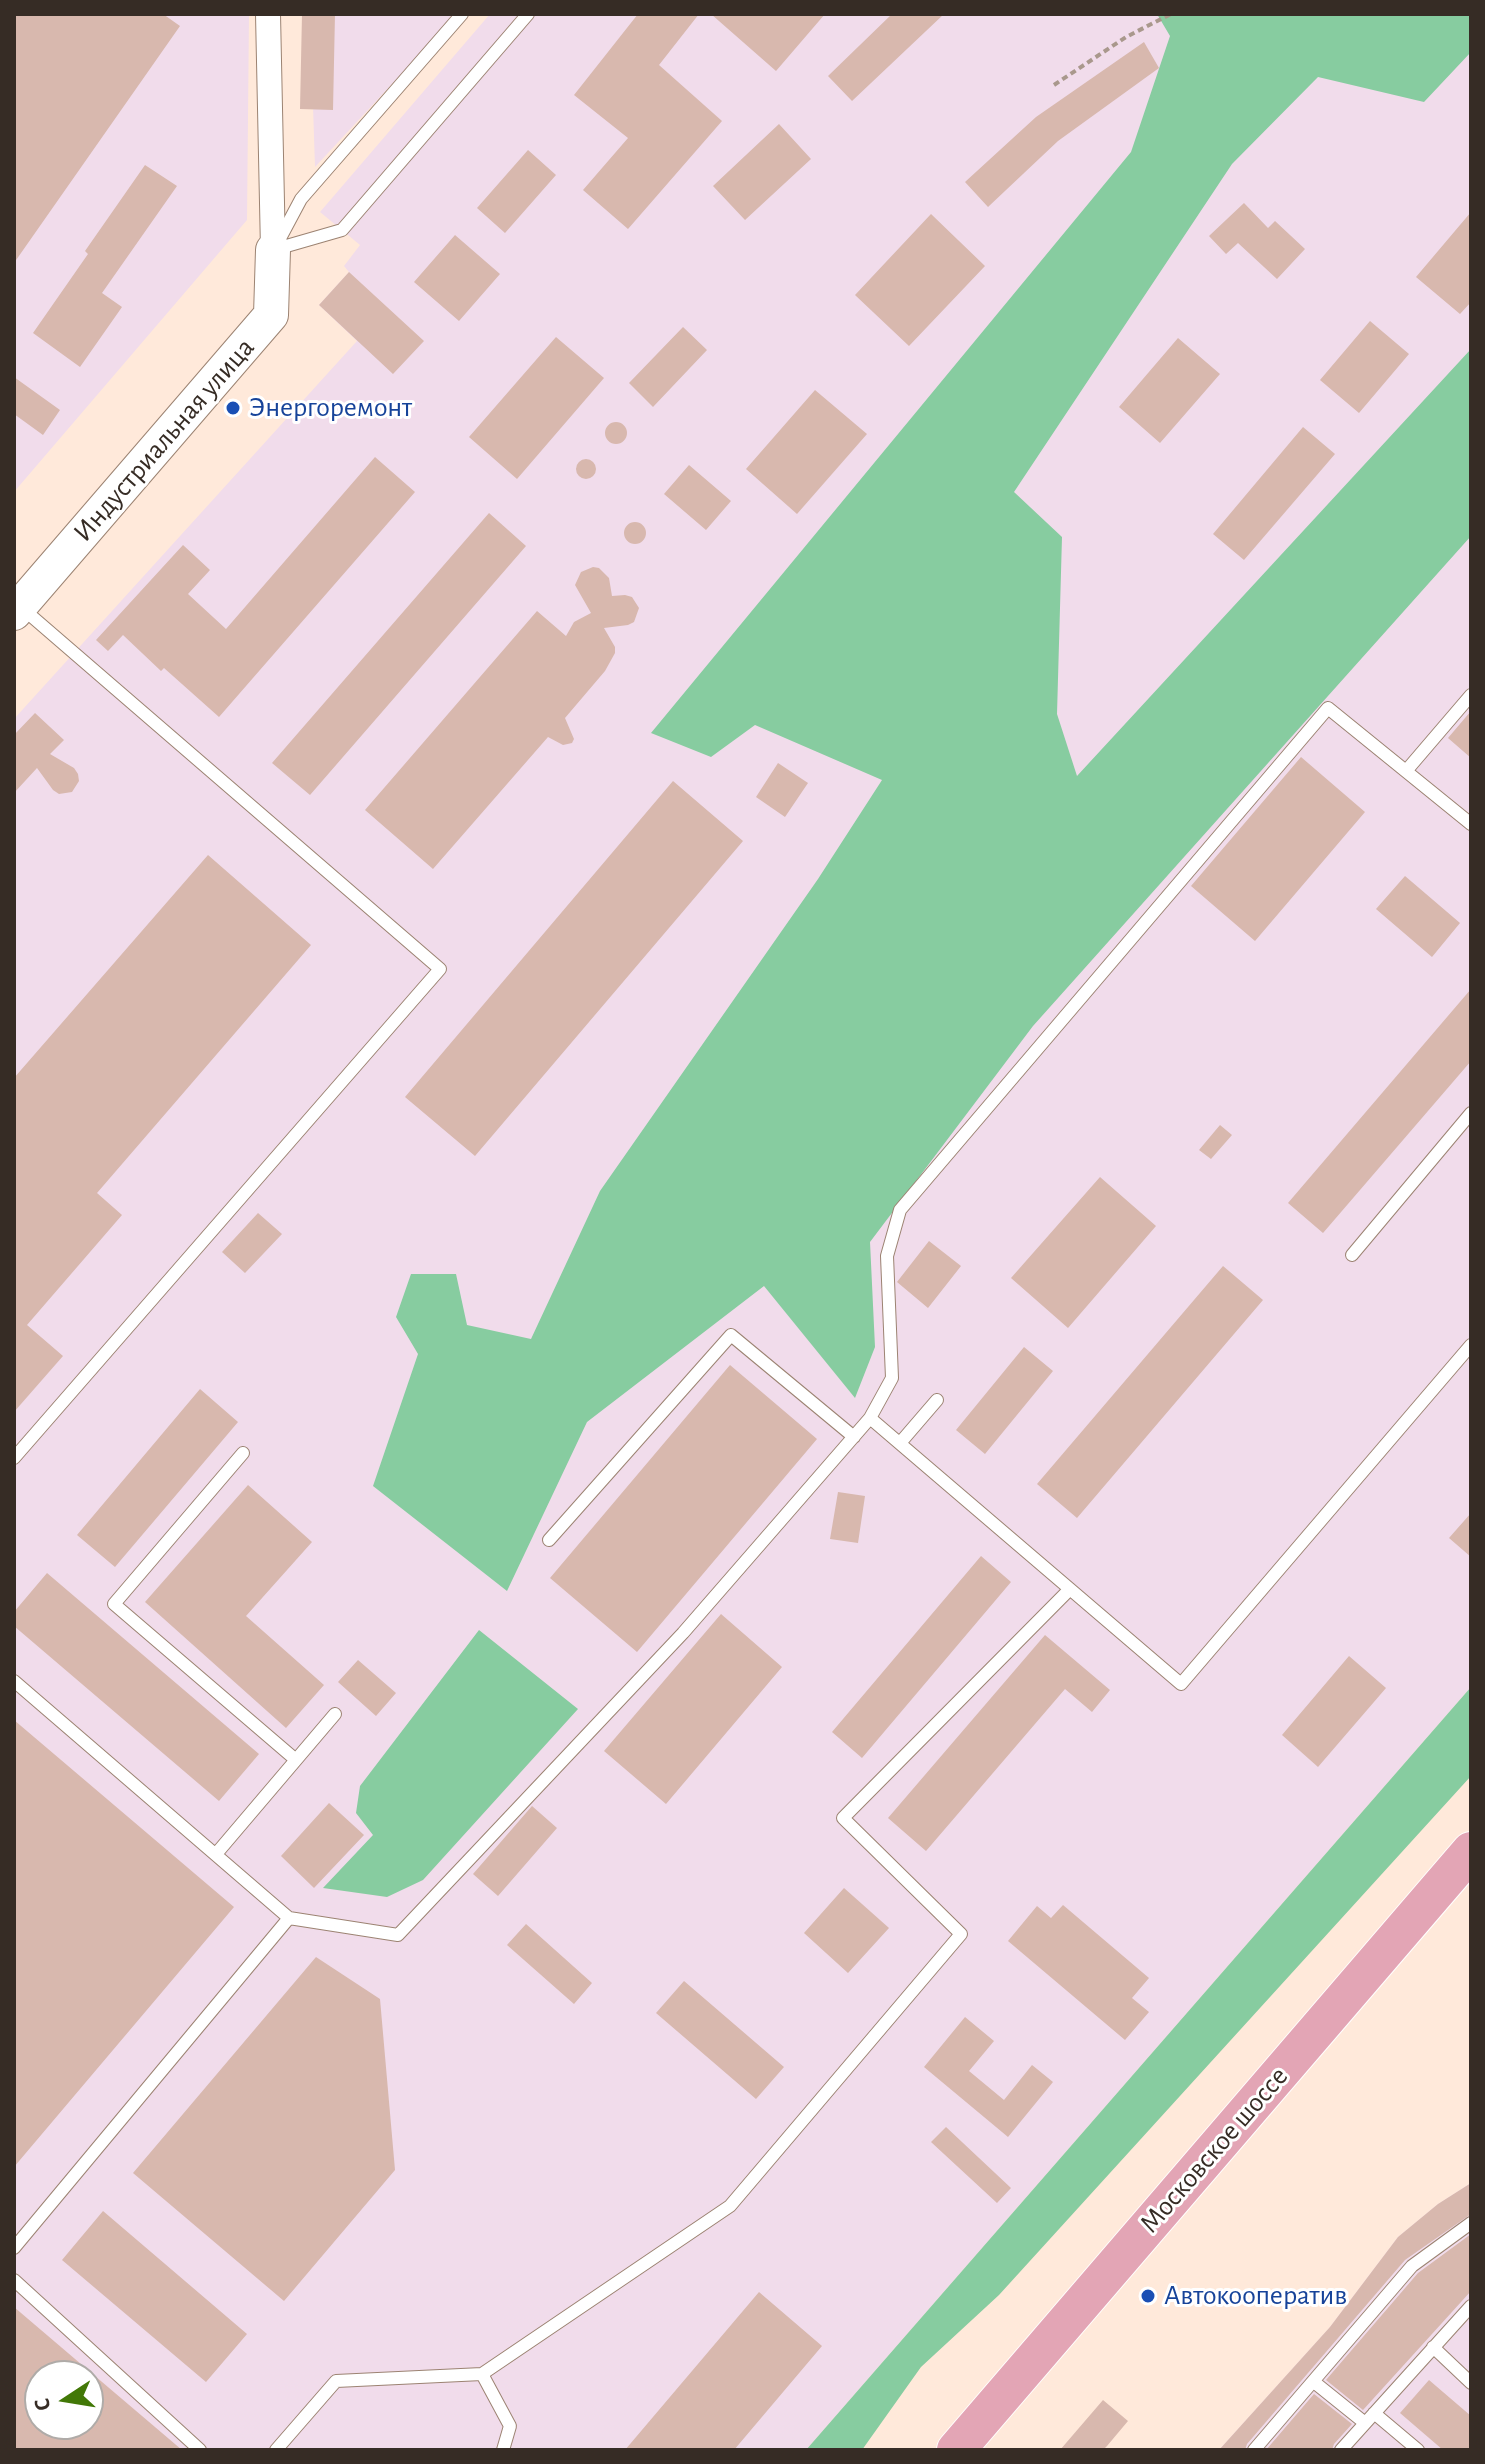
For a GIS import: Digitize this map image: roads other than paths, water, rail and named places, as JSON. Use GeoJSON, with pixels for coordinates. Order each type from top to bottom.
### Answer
{"type":"FeatureCollection","features":[{"type":"Feature","properties":{"kind":"main road","name":"Московское шоссе"},"geometry":{"type":"LineString","coordinates":[[956,2450],[1471,1851]]}},
{"type":"Feature","properties":{"kind":"main road","name":"Московское шоссе"},"geometry":{"type":"LineString","coordinates":[[984,2450],[1471,1885]]}},
{"type":"Feature","properties":{"kind":"street"},"geometry":{"type":"LineString","coordinates":[[268,14],[273,250]]}},
{"type":"Feature","properties":{"kind":"street","name":"Индустриальная улица"},"geometry":{"type":"LineString","coordinates":[[17,610],[271,315],[273,250]]}},
{"type":"Feature","properties":{"kind":"lane"},"geometry":{"type":"LineString","coordinates":[[273,250],[301,199],[462,14]]}},
{"type":"Feature","properties":{"kind":"lane"},"geometry":{"type":"LineString","coordinates":[[273,250],[342,230],[528,14]]}},
{"type":"Feature","properties":{"kind":"lane"},"geometry":{"type":"LineString","coordinates":[[14,1458],[440,969],[17,610]]}},
{"type":"Feature","properties":{"kind":"lane"},"geometry":{"type":"LineString","coordinates":[[1406,771],[1471,695]]}},
{"type":"Feature","properties":{"kind":"lane"},"geometry":{"type":"LineString","coordinates":[[14,1681],[289,1918],[398,1935],[683,1633],[870,1418],[892,1378],[887,1256],[900,1210],[1328,708],[1471,824]]}},
{"type":"Feature","properties":{"kind":"lane"},"geometry":{"type":"LineString","coordinates":[[1352,1255],[1471,1113]]}},
{"type":"Feature","properties":{"kind":"lane"},"geometry":{"type":"LineString","coordinates":[[549,1540],[731,1335],[854,1437]]}},
{"type":"Feature","properties":{"kind":"lane"},"geometry":{"type":"LineString","coordinates":[[870,1418],[1181,1684],[1471,1345]]}},
{"type":"Feature","properties":{"kind":"lane"},"geometry":{"type":"LineString","coordinates":[[900,1443],[937,1400]]}},
{"type":"Feature","properties":{"kind":"lane"},"geometry":{"type":"LineString","coordinates":[[243,1453],[114,1604],[296,1760]]}},
{"type":"Feature","properties":{"kind":"lane"},"geometry":{"type":"LineString","coordinates":[[276,2450],[336,2381],[482,2374],[730,2206],[961,1934],[843,1818],[1070,1589]]}},
{"type":"Feature","properties":{"kind":"lane"},"geometry":{"type":"LineString","coordinates":[[216,1854],[335,1714]]}},
{"type":"Feature","properties":{"kind":"lane"},"geometry":{"type":"LineString","coordinates":[[14,2248],[289,1918]]}},
{"type":"Feature","properties":{"kind":"lane"},"geometry":{"type":"LineString","coordinates":[[1254,2450],[1412,2266],[1471,2223]]}},
{"type":"Feature","properties":{"kind":"lane"},"geometry":{"type":"LineString","coordinates":[[14,2280],[200,2450]]}},
{"type":"Feature","properties":{"kind":"lane"},"geometry":{"type":"LineString","coordinates":[[1341,2450],[1471,2306]]}},
{"type":"Feature","properties":{"kind":"lane"},"geometry":{"type":"LineString","coordinates":[[1433,2347],[1471,2383]]}},
{"type":"Feature","properties":{"kind":"lane"},"geometry":{"type":"LineString","coordinates":[[482,2374],[510,2426],[503,2450]]}},
{"type":"Feature","properties":{"kind":"lane"},"geometry":{"type":"LineString","coordinates":[[1314,2382],[1418,2450]]}},
{"type":"Feature","properties":{"kind":"place","name":"Энергоремонт"},"geometry":{"type":"Point","coordinates":[233,408]}},
{"type":"Feature","properties":{"kind":"place","name":"Автокооператив"},"geometry":{"type":"Point","coordinates":[1148,2296]}}]}
